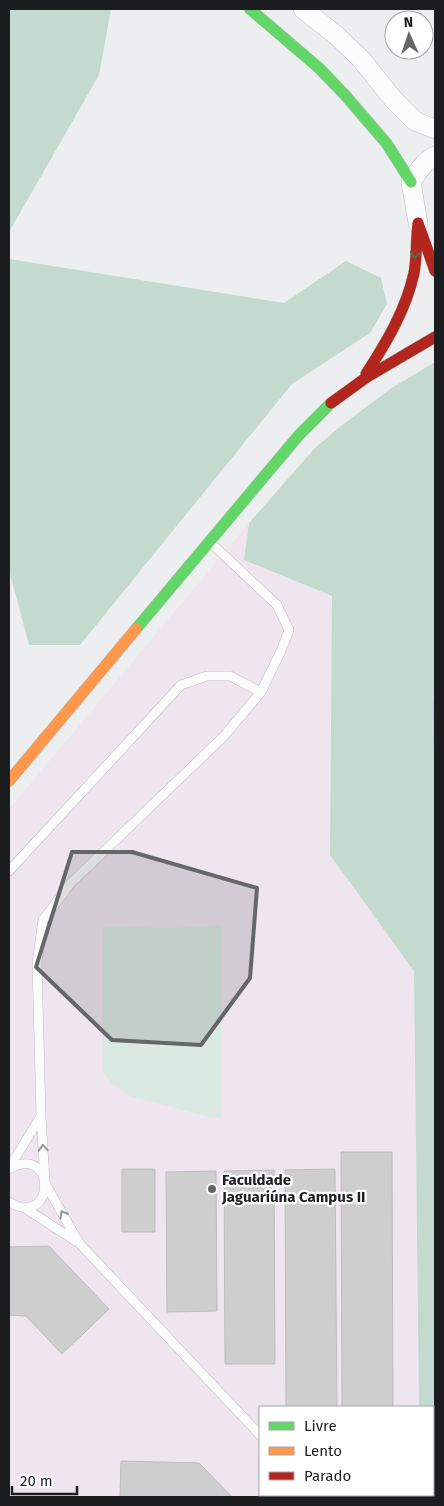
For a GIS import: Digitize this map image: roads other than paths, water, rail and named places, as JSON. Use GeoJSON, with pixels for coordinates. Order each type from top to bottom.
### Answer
{"type":"FeatureCollection","features":[{"type":"Feature","properties":{"kind":"street"},"geometry":{"type":"LineString","coordinates":[[250,9],[319,68],[387,144],[411,182],[418,223],[435,271]]}},
{"type":"Feature","properties":{"kind":"street"},"geometry":{"type":"LineString","coordinates":[[303,9],[337,36],[361,59],[393,100],[415,121],[435,129]]}},
{"type":"Feature","properties":{"kind":"street"},"geometry":{"type":"LineString","coordinates":[[411,182],[424,164],[435,156]]}},
{"type":"Feature","properties":{"kind":"street"},"geometry":{"type":"LineString","coordinates":[[361,382],[392,332],[405,305],[413,279],[418,223]]}},
{"type":"Feature","properties":{"kind":"street"},"geometry":{"type":"LineString","coordinates":[[9,781],[299,435],[329,405],[398,358],[435,337]]}},
{"type":"Feature","properties":{"kind":"lane"},"geometry":{"type":"LineString","coordinates":[[17,1207],[39,1202],[44,1196],[46,1183],[41,1116],[37,963],[43,920],[70,884],[224,736],[261,692],[288,630],[277,605],[210,542]]}},
{"type":"Feature","properties":{"kind":"lane"},"geometry":{"type":"LineString","coordinates":[[9,871],[180,684],[207,676],[230,676],[261,692]]}},
{"type":"Feature","properties":{"kind":"lane"},"geometry":{"type":"LineString","coordinates":[[9,1169],[41,1116]]}},
{"type":"Feature","properties":{"kind":"lane"},"geometry":{"type":"LineString","coordinates":[[9,1169],[18,1164],[30,1164],[40,1170],[79,1243],[259,1434]]}},
{"type":"Feature","properties":{"kind":"lane"},"geometry":{"type":"LineString","coordinates":[[9,1202],[79,1243]]}},
{"type":"Feature","properties":{"kind":"water"},"geometry":{"type":"Polygon","coordinates":[[[435,688],[435,818],[432,705],[435,688]]]}},
{"type":"Feature","properties":{"kind":"place","name":"Faculdade Jaguariúna Campus II"},"geometry":{"type":"Point","coordinates":[212,1189]}}]}
